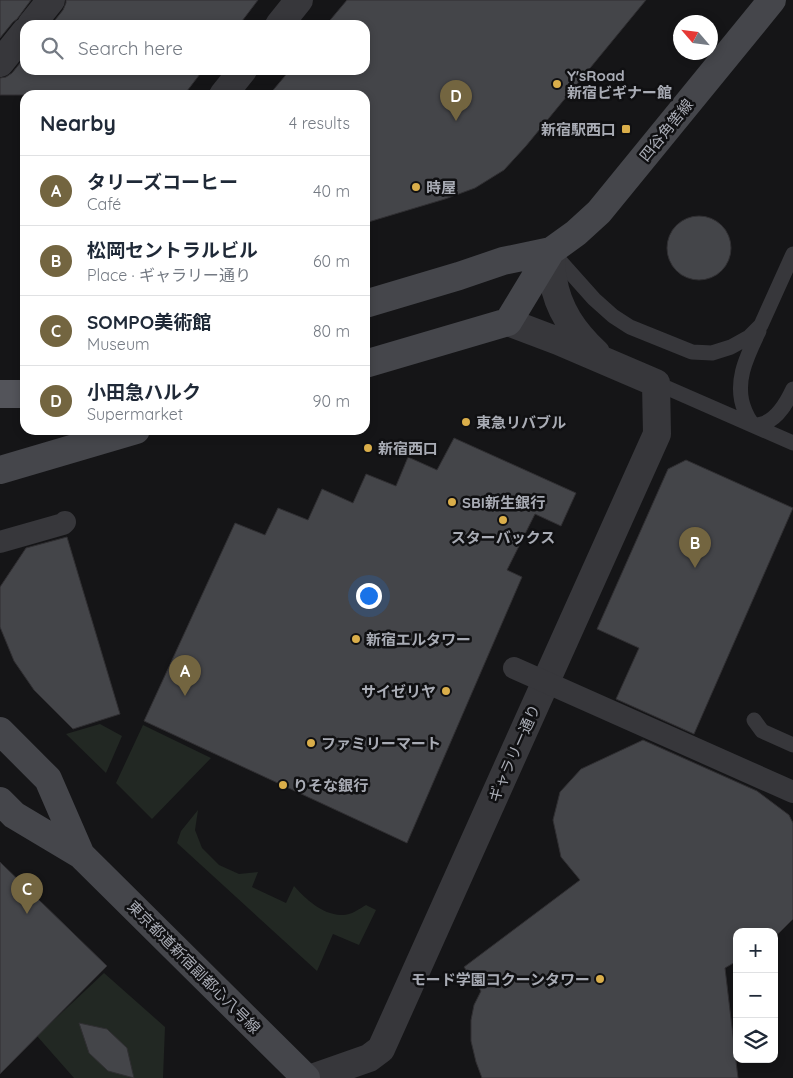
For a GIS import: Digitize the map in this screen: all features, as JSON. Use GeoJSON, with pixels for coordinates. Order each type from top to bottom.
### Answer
{"type":"FeatureCollection","features":[{"type":"Feature","properties":{"kind":"main road","name":"四谷角筈線"},"geometry":{"type":"LineString","coordinates":[[508,322],[551,251],[576,233],[599,212],[772,0]]}},
{"type":"Feature","properties":{"kind":"main road","name":"四谷角筈線"},"geometry":{"type":"LineString","coordinates":[[370,303],[503,261],[551,251]]}},
{"type":"Feature","properties":{"kind":"main road"},"geometry":{"type":"LineString","coordinates":[[370,363],[508,322]]}},
{"type":"Feature","properties":{"kind":"main road"},"geometry":{"type":"LineString","coordinates":[[0,394],[20,394]]}},
{"type":"Feature","properties":{"kind":"main road"},"geometry":{"type":"LineString","coordinates":[[0,408],[20,403]]}},
{"type":"Feature","properties":{"kind":"main road"},"geometry":{"type":"LineString","coordinates":[[0,470],[119,435]]}},
{"type":"Feature","properties":{"kind":"main road","name":"東京都道新宿副都心八号線"},"geometry":{"type":"LineString","coordinates":[[0,731],[48,779],[81,855]]}},
{"type":"Feature","properties":{"kind":"main road","name":"東京都道新宿副都心八号線"},"geometry":{"type":"LineString","coordinates":[[0,801],[14,815],[81,855],[306,1078]]}},
{"type":"Feature","properties":{"kind":"street"},"geometry":{"type":"LineString","coordinates":[[35,20],[51,0]]}},
{"type":"Feature","properties":{"kind":"street"},"geometry":{"type":"LineString","coordinates":[[283,20],[299,0]]}},
{"type":"Feature","properties":{"kind":"street"},"geometry":{"type":"LineString","coordinates":[[0,63],[20,38]]}},
{"type":"Feature","properties":{"kind":"street"},"geometry":{"type":"LineString","coordinates":[[228,90],[239,75]]}},
{"type":"Feature","properties":{"kind":"street"},"geometry":{"type":"LineString","coordinates":[[551,251],[553,279],[558,300],[568,321],[580,338],[604,361]]}},
{"type":"Feature","properties":{"kind":"street"},"geometry":{"type":"LineString","coordinates":[[508,322],[656,383]]}},
{"type":"Feature","properties":{"kind":"street","name":"ギャラリー通り"},"geometry":{"type":"LineString","coordinates":[[312,1078],[369,1058],[381,1049],[657,434],[656,383]]}},
{"type":"Feature","properties":{"kind":"street"},"geometry":{"type":"LineString","coordinates":[[0,542],[65,522]]}},
{"type":"Feature","properties":{"kind":"street"},"geometry":{"type":"LineString","coordinates":[[514,668],[793,792]]}},
{"type":"Feature","properties":{"kind":"lane"},"geometry":{"type":"LineString","coordinates":[[551,251],[594,299],[613,316],[630,327],[692,352],[712,353],[731,347],[749,337],[761,325]]}},
{"type":"Feature","properties":{"kind":"lane"},"geometry":{"type":"LineString","coordinates":[[753,425],[745,411],[740,391],[742,372],[747,356],[793,254]]}},
{"type":"Feature","properties":{"kind":"lane"},"geometry":{"type":"LineString","coordinates":[[656,383],[793,443]]}},
{"type":"Feature","properties":{"kind":"lane"},"geometry":{"type":"LineString","coordinates":[[753,425],[765,423],[778,413],[793,389]]}},
{"type":"Feature","properties":{"kind":"lane"},"geometry":{"type":"LineString","coordinates":[[754,720],[762,731],[793,745]]}},
{"type":"Feature","properties":{"kind":"shaded area"},"geometry":{"type":"Polygon","coordinates":[[[100,724],[122,736],[106,773],[66,734],[100,724]]]}},
{"type":"Feature","properties":{"kind":"shaded area"},"geometry":{"type":"Polygon","coordinates":[[[143,725],[211,758],[152,819],[116,783],[143,725]]]}},
{"type":"Feature","properties":{"kind":"shaded area"},"geometry":{"type":"Polygon","coordinates":[[[198,810],[195,830],[202,848],[219,865],[239,874],[258,872],[252,887],[286,903],[294,886],[314,905],[334,914],[348,914],[366,905],[376,910],[359,945],[333,934],[317,971],[177,843],[181,831],[198,810]]]}},
{"type":"Feature","properties":{"kind":"shaded area"},"geometry":{"type":"Polygon","coordinates":[[[104,973],[165,1027],[163,1078],[74,1078],[37,1036],[104,973]]]}},
{"type":"Feature","properties":{"kind":"building"},"geometry":{"type":"Polygon","coordinates":[[[0,0],[31,0],[0,38],[0,0]]]}},
{"type":"Feature","properties":{"kind":"building"},"geometry":{"type":"Polygon","coordinates":[[[66,0],[258,0],[243,20],[55,20],[66,0]]]}},
{"type":"Feature","properties":{"kind":"building"},"geometry":{"type":"Polygon","coordinates":[[[347,0],[646,0],[504,170],[475,188],[370,222],[370,90],[273,90],[286,75],[370,75],[370,20],[330,20],[347,0]]]}},
{"type":"Feature","properties":{"kind":"building"},"geometry":{"type":"Polygon","coordinates":[[[20,63],[20,75],[199,75],[188,90],[20,90],[20,95],[0,95],[0,78],[12,73],[20,63]]]}},
{"type":"Feature","properties":{"kind":"building"},"geometry":{"type":"Polygon","coordinates":[[[699,216],[717,222],[725,230],[731,248],[725,266],[717,274],[699,280],[681,274],[673,266],[667,248],[673,230],[681,222],[699,216]]]}},
{"type":"Feature","properties":{"kind":"building","name":"新宿エルタワー"},"geometry":{"type":"Polygon","coordinates":[[[454,438],[576,493],[561,526],[535,514],[507,570],[522,577],[407,843],[144,721],[235,523],[265,535],[278,508],[308,520],[322,489],[353,503],[366,474],[396,486],[408,457],[437,470],[454,438]]]}},
{"type":"Feature","properties":{"kind":"building"},"geometry":{"type":"Polygon","coordinates":[[[686,460],[793,508],[694,734],[616,699],[639,648],[597,629],[668,469],[686,460]]]}},
{"type":"Feature","properties":{"kind":"building"},"geometry":{"type":"Polygon","coordinates":[[[67,537],[120,714],[73,729],[34,690],[14,661],[0,627],[0,587],[26,548],[67,537]]]}},
{"type":"Feature","properties":{"kind":"building"},"geometry":{"type":"Polygon","coordinates":[[[643,740],[757,791],[789,815],[793,823],[793,919],[778,934],[778,928],[733,928],[733,963],[725,968],[733,1036],[733,1063],[736,1063],[738,1078],[482,1078],[471,1041],[471,1020],[474,1005],[481,991],[464,967],[580,880],[561,857],[553,820],[560,792],[581,769],[643,740]]]}},
{"type":"Feature","properties":{"kind":"building"},"geometry":{"type":"Polygon","coordinates":[[[0,862],[107,966],[0,1074],[0,862]]]}},
{"type":"Feature","properties":{"kind":"building"},"geometry":{"type":"Polygon","coordinates":[[[79,1023],[107,1029],[127,1048],[134,1078],[108,1071],[89,1053],[79,1023]]]}},
{"type":"Feature","properties":{"kind":"place","name":"Y'sRoad 新宿ビギナー館"},"geometry":{"type":"Point","coordinates":[557,84]}},
{"type":"Feature","properties":{"kind":"place","name":"小田急ハルク"},"geometry":{"type":"Point","coordinates":[456,121]}},
{"type":"Feature","properties":{"kind":"place","name":"新宿駅西口"},"geometry":{"type":"Point","coordinates":[626,129]}},
{"type":"Feature","properties":{"kind":"place","name":"時屋"},"geometry":{"type":"Point","coordinates":[416,187]}},
{"type":"Feature","properties":{"kind":"place","name":"東急リバブル"},"geometry":{"type":"Point","coordinates":[466,422]}},
{"type":"Feature","properties":{"kind":"place","name":"新宿西口"},"geometry":{"type":"Point","coordinates":[368,448]}},
{"type":"Feature","properties":{"kind":"place","name":"SBI新生銀行"},"geometry":{"type":"Point","coordinates":[452,502]}},
{"type":"Feature","properties":{"kind":"place","name":"スターバックス"},"geometry":{"type":"Point","coordinates":[503,520]}},
{"type":"Feature","properties":{"kind":"place","name":"松岡セントラルビル"},"geometry":{"type":"Point","coordinates":[695,568]}},
{"type":"Feature","properties":{"kind":"place","name":"新宿エルタワー"},"geometry":{"type":"Point","coordinates":[356,639]}},
{"type":"Feature","properties":{"kind":"place","name":"サイゼリヤ"},"geometry":{"type":"Point","coordinates":[446,691]}},
{"type":"Feature","properties":{"kind":"place","name":"タリーズコーヒー"},"geometry":{"type":"Point","coordinates":[185,696]}},
{"type":"Feature","properties":{"kind":"place","name":"ファミリーマート"},"geometry":{"type":"Point","coordinates":[311,743]}},
{"type":"Feature","properties":{"kind":"place","name":"りそな銀行"},"geometry":{"type":"Point","coordinates":[283,785]}},
{"type":"Feature","properties":{"kind":"place","name":"SOMPO美術館"},"geometry":{"type":"Point","coordinates":[27,914]}},
{"type":"Feature","properties":{"kind":"place","name":"モード学園コクーンタワー"},"geometry":{"type":"Point","coordinates":[600,979]}}]}
